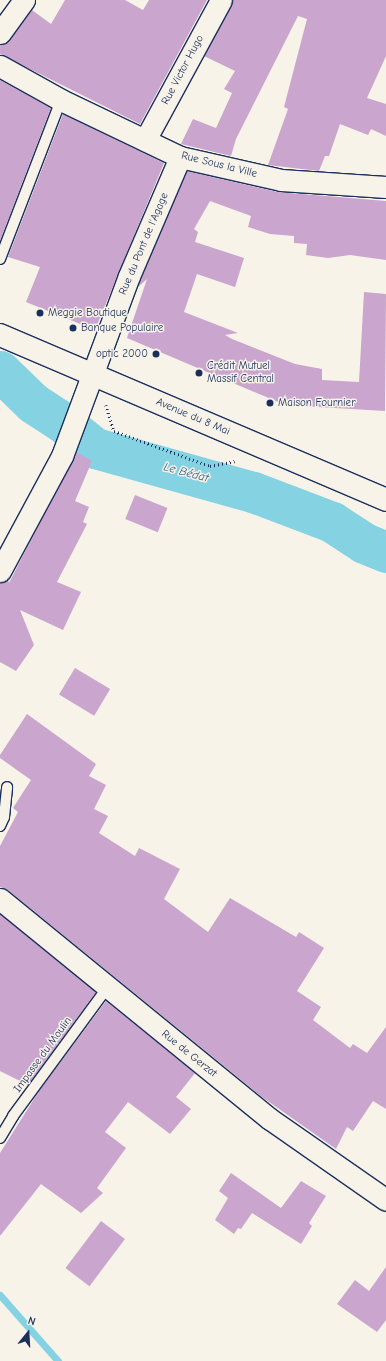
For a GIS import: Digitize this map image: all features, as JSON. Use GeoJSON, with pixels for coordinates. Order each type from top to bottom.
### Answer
{"type":"FeatureCollection","features":[{"type":"Feature","properties":{"kind":"street"},"geometry":{"type":"LineString","coordinates":[[0,33],[24,0]]}},
{"type":"Feature","properties":{"kind":"street","name":"Rue Victor Hugo"},"geometry":{"type":"LineString","coordinates":[[145,140],[221,0]]}},
{"type":"Feature","properties":{"kind":"street","name":"Rue Sous la Ville"},"geometry":{"type":"LineString","coordinates":[[0,66],[61,100],[180,157],[281,180],[386,187]]}},
{"type":"Feature","properties":{"kind":"street","name":"Rue du Pont de l'Agage"},"geometry":{"type":"LineString","coordinates":[[0,571],[62,456],[83,399],[101,377],[129,276],[180,157]]}},
{"type":"Feature","properties":{"kind":"street","name":"Avenue du 8 Mai"},"geometry":{"type":"LineString","coordinates":[[0,335],[386,500]]}},
{"type":"Feature","properties":{"kind":"street","name":"Rue de Gerzat"},"geometry":{"type":"LineString","coordinates":[[0,899],[270,1119],[386,1200]]}},
{"type":"Feature","properties":{"kind":"lane"},"geometry":{"type":"LineString","coordinates":[[0,259],[61,100]]}},
{"type":"Feature","properties":{"kind":"lane"},"geometry":{"type":"LineString","coordinates":[[0,826],[4,817],[7,787]]}},
{"type":"Feature","properties":{"kind":"lane","name":"Impasse du Moulin"},"geometry":{"type":"LineString","coordinates":[[0,1138],[13,1116],[108,988]]}},
{"type":"Feature","properties":{"kind":"path"},"geometry":{"type":"LineString","coordinates":[[101,377],[106,407],[114,431],[210,466],[237,460],[258,444]]}},
{"type":"Feature","properties":{"kind":"building"},"geometry":{"type":"Polygon","coordinates":[[[65,0],[125,0],[143,10],[149,0],[207,0],[140,124],[0,54],[0,45],[10,40],[32,10],[51,24],[65,0]]]}},
{"type":"Feature","properties":{"kind":"building"},"geometry":{"type":"Polygon","coordinates":[[[233,0],[386,0],[386,56],[367,98],[386,104],[386,136],[371,129],[368,135],[340,124],[329,156],[325,156],[319,171],[268,165],[288,109],[284,107],[307,19],[298,16],[236,139],[231,156],[181,144],[193,119],[216,128],[232,93],[224,89],[235,71],[204,56],[233,0]]]}},
{"type":"Feature","properties":{"kind":"building"},"geometry":{"type":"Polygon","coordinates":[[[0,80],[51,108],[0,241],[0,80]]]}},
{"type":"Feature","properties":{"kind":"building"},"geometry":{"type":"Polygon","coordinates":[[[63,114],[164,163],[95,330],[26,302],[40,267],[8,257],[63,114]]]}},
{"type":"Feature","properties":{"kind":"building"},"geometry":{"type":"Polygon","coordinates":[[[187,171],[278,192],[386,201],[386,260],[350,255],[328,258],[306,255],[307,244],[294,243],[294,236],[270,234],[248,227],[251,216],[210,201],[194,229],[198,232],[195,242],[244,258],[235,287],[197,274],[184,312],[238,333],[225,335],[232,339],[295,364],[322,369],[322,380],[359,382],[364,292],[386,294],[385,411],[285,405],[127,338],[147,279],[137,288],[187,171]]]}},
{"type":"Feature","properties":{"kind":"building"},"geometry":{"type":"Polygon","coordinates":[[[76,452],[92,461],[75,501],[89,507],[83,522],[87,524],[57,582],[81,592],[63,630],[20,610],[34,645],[16,671],[0,662],[0,583],[8,580],[9,583],[76,452]]]}},
{"type":"Feature","properties":{"kind":"building"},"geometry":{"type":"Polygon","coordinates":[[[135,495],[167,508],[158,532],[125,519],[135,495]]]}},
{"type":"Feature","properties":{"kind":"building"},"geometry":{"type":"Polygon","coordinates":[[[75,668],[110,689],[94,716],[59,695],[75,668]]]}},
{"type":"Feature","properties":{"kind":"building"},"geometry":{"type":"Polygon","coordinates":[[[27,714],[96,764],[89,776],[106,785],[94,809],[108,816],[99,833],[135,856],[139,848],[180,869],[164,899],[208,932],[230,898],[296,937],[299,932],[324,948],[297,991],[321,1007],[313,1020],[350,1048],[353,1044],[367,1053],[386,1027],[386,1109],[373,1101],[353,1131],[347,1127],[336,1149],[262,1097],[8,890],[0,887],[0,846],[18,812],[13,808],[31,780],[0,758],[0,755],[27,714]]]}},
{"type":"Feature","properties":{"kind":"building"},"geometry":{"type":"Polygon","coordinates":[[[0,914],[96,992],[28,1085],[0,1071],[0,914]]]}},
{"type":"Feature","properties":{"kind":"building"},"geometry":{"type":"Polygon","coordinates":[[[106,1001],[195,1073],[176,1097],[191,1109],[170,1134],[128,1102],[105,1132],[126,1148],[97,1188],[103,1193],[81,1213],[41,1184],[0,1236],[0,1153],[39,1091],[106,1001]]]}},
{"type":"Feature","properties":{"kind":"building"},"geometry":{"type":"Polygon","coordinates":[[[231,1173],[281,1208],[301,1181],[326,1196],[309,1223],[312,1226],[301,1244],[252,1213],[241,1229],[238,1228],[234,1234],[215,1220],[228,1198],[219,1191],[231,1173]]]}},
{"type":"Feature","properties":{"kind":"building"},"geometry":{"type":"Polygon","coordinates":[[[101,1221],[125,1239],[89,1286],[65,1268],[101,1221]]]}},
{"type":"Feature","properties":{"kind":"building"},"geometry":{"type":"Polygon","coordinates":[[[386,1267],[386,1320],[377,1332],[337,1304],[355,1280],[369,1291],[386,1267]]]}},
{"type":"Feature","properties":{"kind":"waterway","name":"Le Bédat"},"geometry":{"type":"LineString","coordinates":[[0,371],[33,403],[61,421],[95,448],[253,492],[332,522],[364,543],[386,552]]}},
{"type":"Feature","properties":{"kind":"waterway"},"geometry":{"type":"LineString","coordinates":[[0,1295],[58,1361]]}},
{"type":"Feature","properties":{"kind":"place","name":"Meggie Boutique"},"geometry":{"type":"Point","coordinates":[40,313]}},
{"type":"Feature","properties":{"kind":"place","name":"Banque Populaire"},"geometry":{"type":"Point","coordinates":[73,328]}},
{"type":"Feature","properties":{"kind":"place","name":"optic 2000"},"geometry":{"type":"Point","coordinates":[156,354]}},
{"type":"Feature","properties":{"kind":"place","name":"Crédit Mutuel Massif Central"},"geometry":{"type":"Point","coordinates":[199,373]}},
{"type":"Feature","properties":{"kind":"place","name":"Maison Fournier"},"geometry":{"type":"Point","coordinates":[270,403]}}]}
